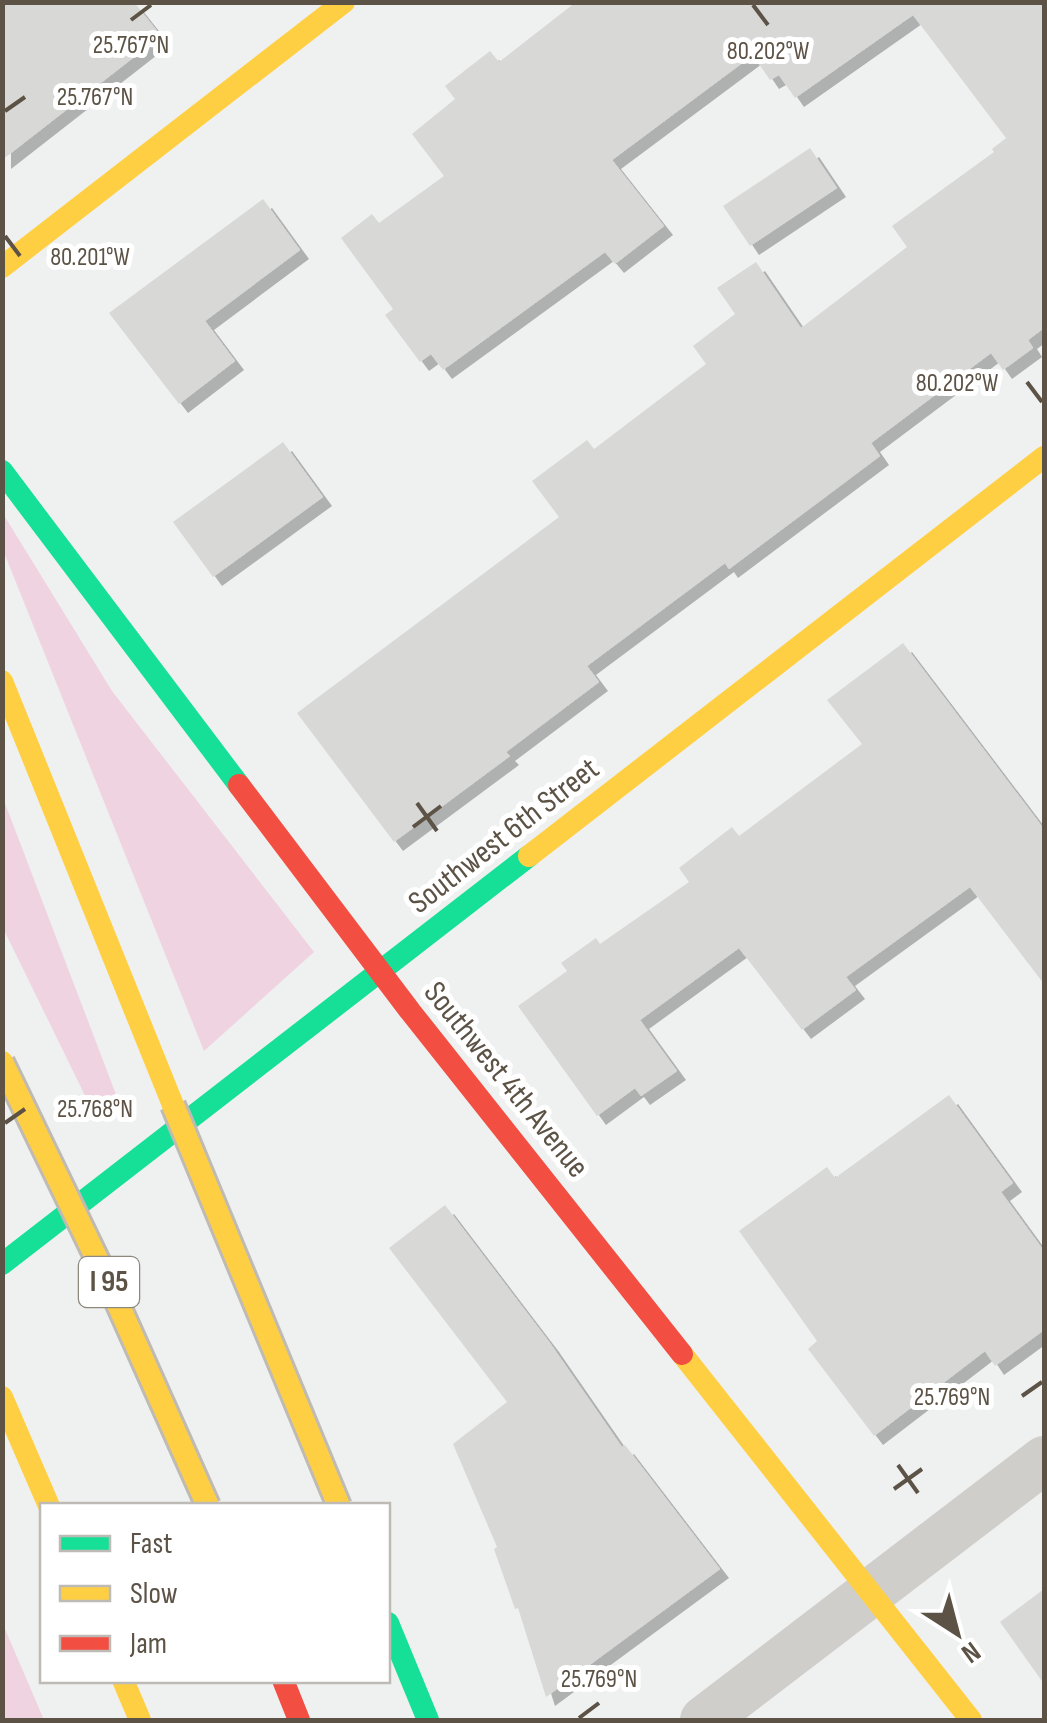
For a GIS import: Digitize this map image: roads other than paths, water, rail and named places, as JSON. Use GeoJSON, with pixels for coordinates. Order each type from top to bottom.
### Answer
{"type":"FeatureCollection","features":[{"type":"Feature","properties":{"kind":"main road"},"geometry":{"type":"LineString","coordinates":[[2,267],[344,2]]}},
{"type":"Feature","properties":{"kind":"main road","name":"Southwest 6th Street"},"geometry":{"type":"LineString","coordinates":[[2,1264],[1044,457]]}},
{"type":"Feature","properties":{"kind":"main road","name":"Southwest 4th Avenue"},"geometry":{"type":"LineString","coordinates":[[2,471],[380,974],[972,1720]]}},
{"type":"Feature","properties":{"kind":"main road"},"geometry":{"type":"LineString","coordinates":[[2,681],[338,1503]]}},
{"type":"Feature","properties":{"kind":"main road","name":"I 95"},"geometry":{"type":"LineString","coordinates":[[2,1062],[110,1284],[207,1503]]}},
{"type":"Feature","properties":{"kind":"main road"},"geometry":{"type":"LineString","coordinates":[[2,1397],[48,1503]]}},
{"type":"Feature","properties":{"kind":"main road"},"geometry":{"type":"LineString","coordinates":[[390,1628],[428,1720]]}},
{"type":"Feature","properties":{"kind":"main road"},"geometry":{"type":"LineString","coordinates":[[124,1683],[140,1720]]}},
{"type":"Feature","properties":{"kind":"main road"},"geometry":{"type":"LineString","coordinates":[[285,1683],[300,1720]]}},
{"type":"Feature","properties":{"kind":"street"},"geometry":{"type":"LineString","coordinates":[[704,1720],[1044,1460]]}}]}
